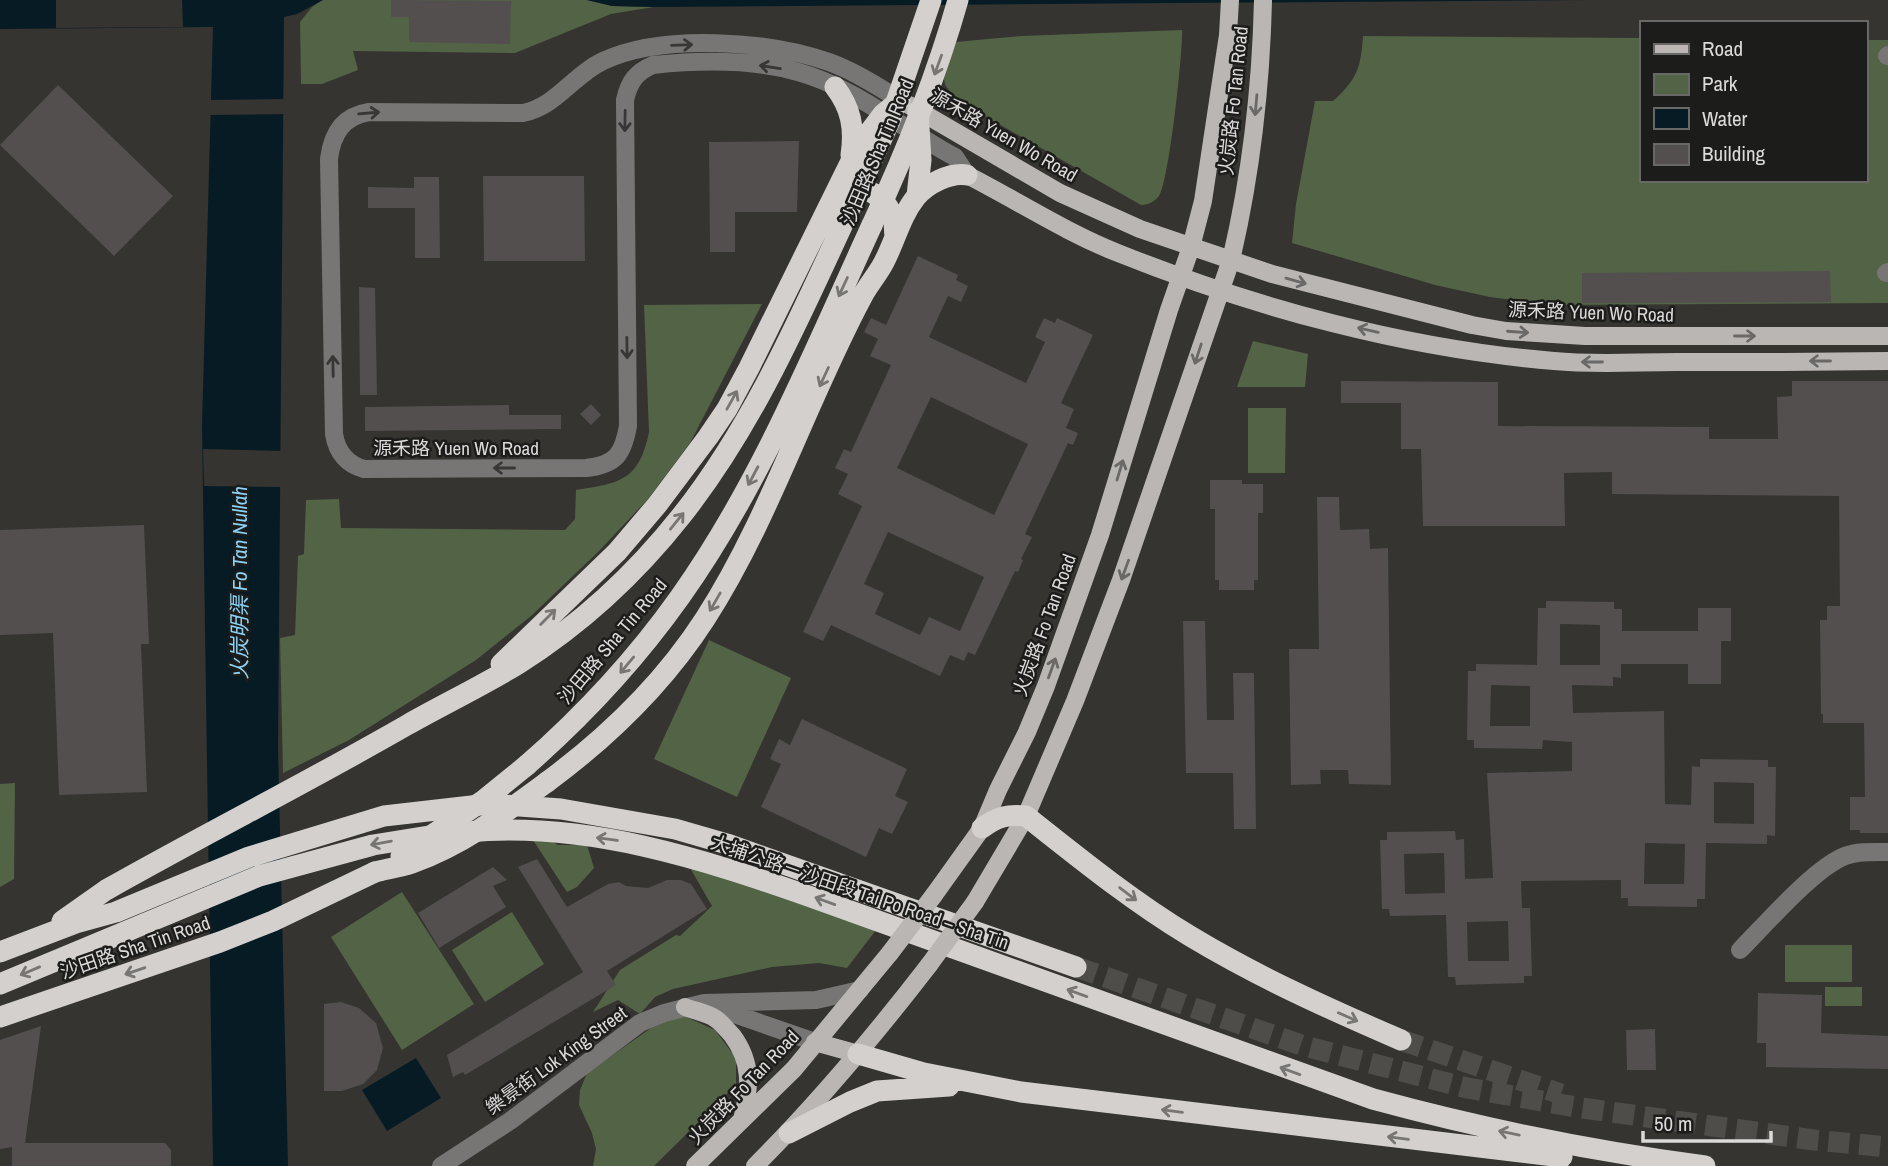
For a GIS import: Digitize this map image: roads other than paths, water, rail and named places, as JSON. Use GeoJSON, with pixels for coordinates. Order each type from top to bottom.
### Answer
{"type":"FeatureCollection","features":[{"type":"Feature","properties":{"kind":"highway","name":"沙田路 Sha Tin Road"},"geometry":{"type":"LineString","coordinates":[[44,934],[106,890],[518,664],[582,618],[631,572],[682,515],[730,446],[766,386],[889,123],[931,0]]}},
{"type":"Feature","properties":{"kind":"highway","name":"沙田路 Sha Tin Road"},"geometry":{"type":"LineString","coordinates":[[0,1017],[205,947],[301,909],[375,872],[430,839],[484,800],[578,719],[660,624],[726,526],[784,415],[911,139],[948,37],[958,0]]}},
{"type":"Feature","properties":{"kind":"highway"},"geometry":{"type":"LineString","coordinates":[[835,87],[846,101],[851,120],[853,139],[850,161]]}},
{"type":"Feature","properties":{"kind":"highway"},"geometry":{"type":"LineString","coordinates":[[482,682],[617,552],[657,505],[708,437],[750,368],[850,161],[883,114],[909,105],[921,136],[917,196]]}},
{"type":"Feature","properties":{"kind":"highway"},"geometry":{"type":"LineString","coordinates":[[375,872],[411,863],[455,843],[547,782],[608,733],[643,699],[677,659],[705,618],[748,542],[853,315],[917,196],[949,176],[967,175]]}},
{"type":"Feature","properties":{"kind":"highway"},"geometry":{"type":"LineString","coordinates":[[833,197],[853,187],[865,189],[875,195],[887,206],[893,218],[895,236]]}},
{"type":"Feature","properties":{"kind":"highway","name":"大埔公路－沙田段 Tai Po Road – Sha Tin"},"geometry":{"type":"LineString","coordinates":[[0,952],[44,934],[116,912],[199,876],[284,846],[384,816],[489,804],[575,811],[675,829],[727,844],[1076,967]]}},
{"type":"Feature","properties":{"kind":"highway"},"geometry":{"type":"LineString","coordinates":[[982,828],[995,818],[1010,814],[1026,816],[1135,900],[1188,935],[1300,996],[1401,1040]]}},
{"type":"Feature","properties":{"kind":"highway","name":"大埔公路－沙田段 Tai Po Road – Sha Tin"},"geometry":{"type":"LineString","coordinates":[[0,984],[199,899],[285,867],[373,845],[487,831],[550,832],[661,849],[739,871],[1373,1099],[1461,1123],[1572,1147],[1701,1166]]}},
{"type":"Feature","properties":{"kind":"highway"},"geometry":{"type":"LineString","coordinates":[[858,1054],[971,1084],[1090,1102],[1576,1158],[1701,1166]]}},
{"type":"Feature","properties":{"kind":"highway"},"geometry":{"type":"LineString","coordinates":[[789,1133],[877,1091],[971,1084]]}},
{"type":"Feature","properties":{"kind":"main road","name":"火炭路 Fo Tan Road"},"geometry":{"type":"LineString","coordinates":[[695,1166],[794,1069],[891,953],[982,828],[1027,732],[1100,535],[1191,247],[1203,201],[1230,0]]}},
{"type":"Feature","properties":{"kind":"main road","name":"火炭路 Fo Tan Road"},"geometry":{"type":"LineString","coordinates":[[755,1166],[789,1133],[858,1054],[929,965],[975,902],[1026,816],[1075,701],[1121,580],[1231,260],[1247,182],[1262,37],[1263,0]]}},
{"type":"Feature","properties":{"kind":"main road","name":"源禾路 Yuen Wo Road"},"geometry":{"type":"LineString","coordinates":[[909,105],[1060,193],[1127,224],[1306,283],[1506,331],[1585,336],[1888,336]]}},
{"type":"Feature","properties":{"kind":"main road","name":"源禾路 Yuen Wo Road"},"geometry":{"type":"LineString","coordinates":[[967,175],[1047,220],[1118,253],[1255,301],[1410,340],[1501,356],[1581,362],[1888,361]]}},
{"type":"Feature","properties":{"kind":"main road"},"geometry":{"type":"LineString","coordinates":[[685,1007],[716,1018],[738,1044],[746,1059],[750,1076],[749,1092],[742,1120]]}},
{"type":"Feature","properties":{"kind":"main road"},"geometry":{"type":"LineString","coordinates":[[815,1042],[858,1054]]}},
{"type":"Feature","properties":{"kind":"street","name":"源禾路 Yuen Wo Road"},"geometry":{"type":"LineString","coordinates":[[909,105],[855,73],[804,54],[767,47],[708,44],[649,47],[615,56],[586,71],[550,103],[523,113],[369,112],[349,118],[340,125],[335,135],[329,159],[334,434],[341,454],[354,466],[364,469],[586,468],[600,467],[614,460],[621,451],[628,426],[625,100],[637,74],[653,65],[709,62],[766,65],[799,72],[835,87],[921,136],[955,157],[967,175]]}},
{"type":"Feature","properties":{"kind":"street"},"geometry":{"type":"LineString","coordinates":[[1740,950],[1827,865],[1845,856],[1864,852],[1888,852]]}},
{"type":"Feature","properties":{"kind":"street","name":"樂景街 Lok King Street"},"geometry":{"type":"LineString","coordinates":[[441,1166],[510,1121],[623,1033],[640,1023],[704,1003],[816,1000],[860,990]]}},
{"type":"Feature","properties":{"kind":"street"},"geometry":{"type":"LineString","coordinates":[[704,1003],[815,1042]]}},
{"type":"Feature","properties":{"kind":"water","name":"火炭明渠 Fo Tan Nullah"},"geometry":{"type":"Polygon","coordinates":[[[0,0],[323,0],[297,14],[284,17],[278,748],[288,1166],[213,1166],[202,426],[213,27],[0,29],[0,0]]]}},
{"type":"Feature","properties":{"kind":"water"},"geometry":{"type":"Polygon","coordinates":[[[587,0],[1589,0],[654,7],[612,6],[587,0]]]}},
{"type":"Feature","properties":{"kind":"water"},"geometry":{"type":"Polygon","coordinates":[[[416,1058],[441,1098],[387,1131],[362,1090],[416,1058]]]}},
{"type":"Feature","properties":{"kind":"tunnel"},"geometry":{"type":"LineString","coordinates":[[1076,967],[1304,1046],[1467,1088],[1582,1108],[1814,1140],[1888,1147]]}},
{"type":"Feature","properties":{"kind":"tunnel"},"geometry":{"type":"LineString","coordinates":[[1401,1040],[1561,1094]]}}]}
